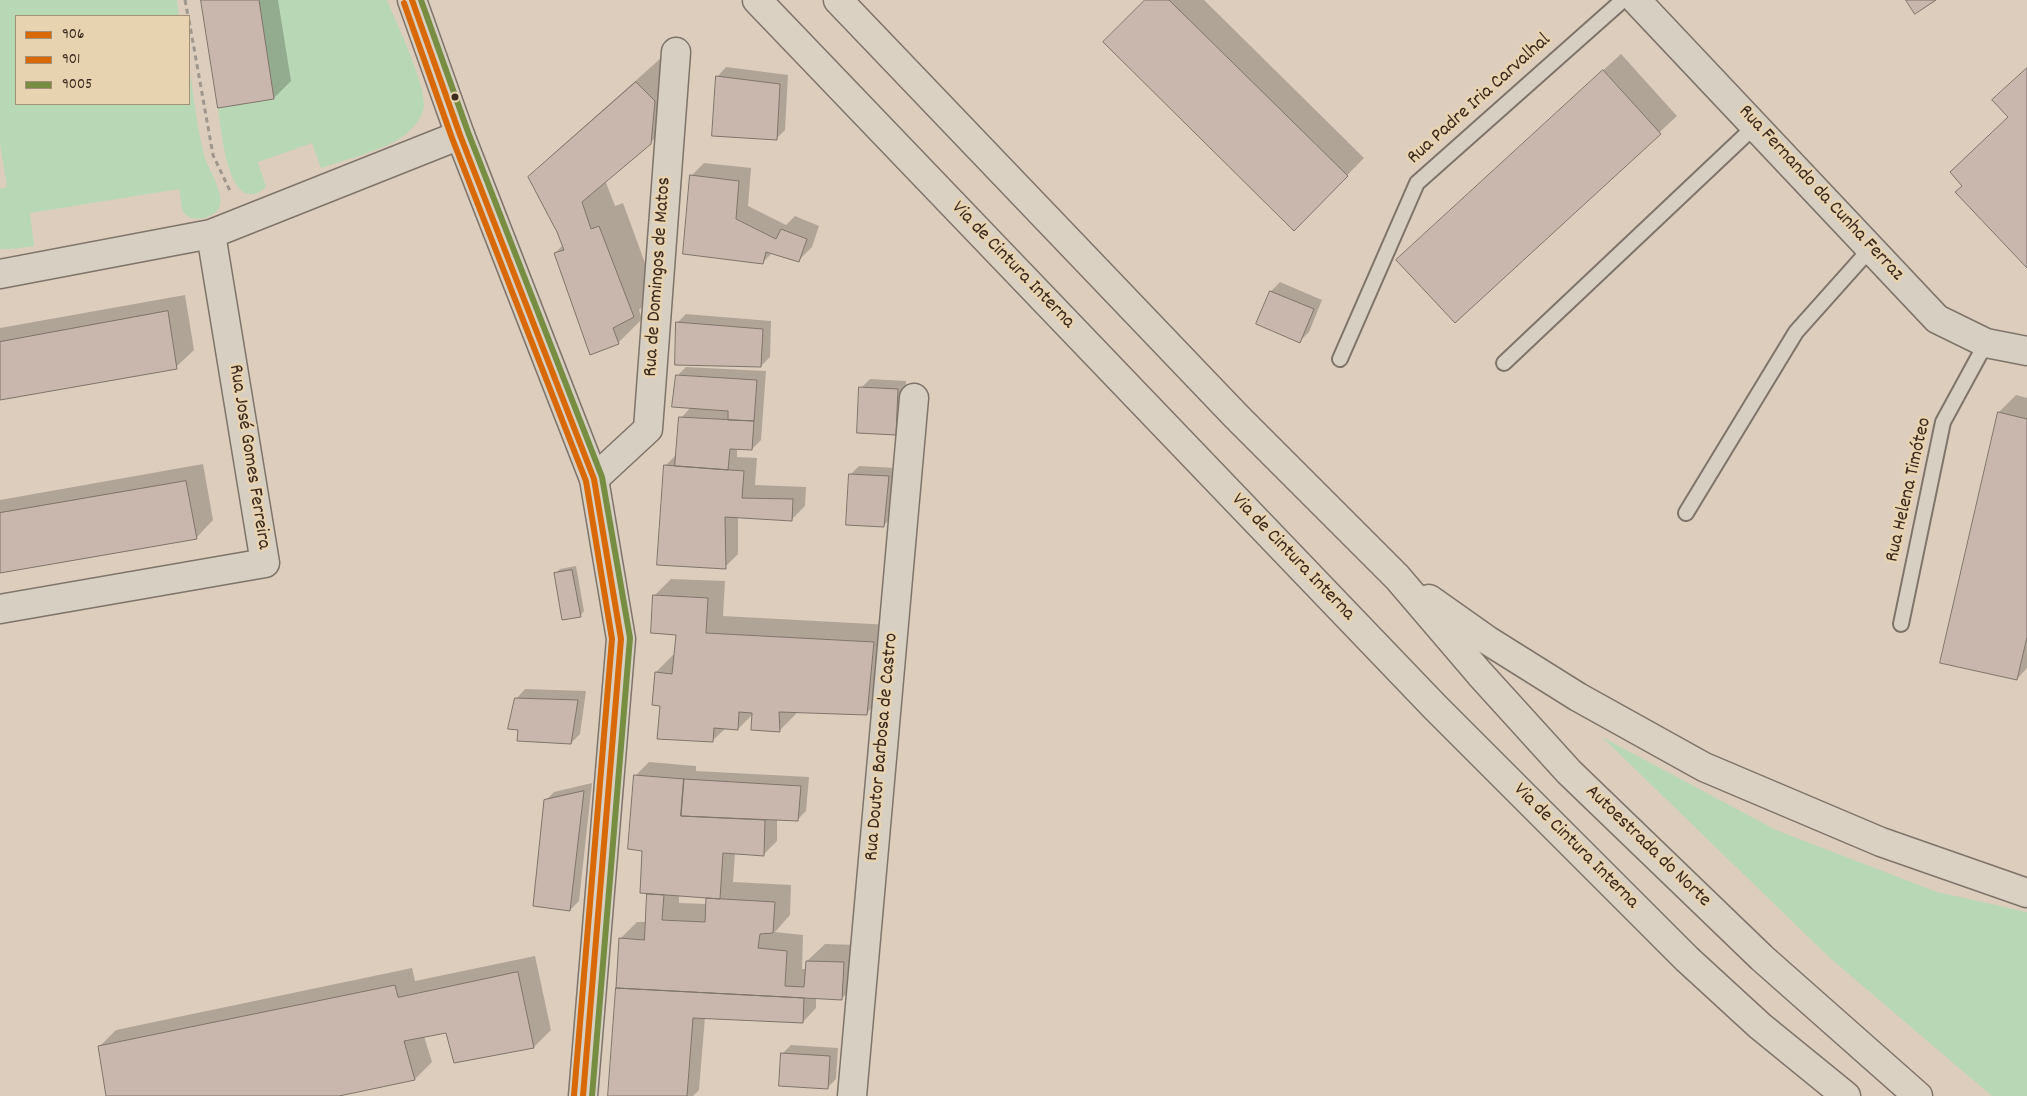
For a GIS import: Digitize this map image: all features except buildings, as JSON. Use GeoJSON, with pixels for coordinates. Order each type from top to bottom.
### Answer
{"type":"FeatureCollection","features":[{"type":"Feature","properties":{"kind":"highway","name":"Via de Cintura Interna"},"geometry":{"type":"LineString","coordinates":[[757,0],[1434,707],[1687,959],[1760,1026],[1846,1096]]}},
{"type":"Feature","properties":{"kind":"highway"},"geometry":{"type":"LineString","coordinates":[[838,0],[1230,410],[1397,577],[1487,640],[1578,697],[1704,767],[1881,842],[2027,893]]}},
{"type":"Feature","properties":{"kind":"highway","name":"Autoestrada do Norte"},"geometry":{"type":"LineString","coordinates":[[1397,577],[1480,674],[1569,772],[1770,964],[1918,1096]]}},
{"type":"Feature","properties":{"kind":"street"},"geometry":{"type":"LineString","coordinates":[[412,0],[460,135],[594,480],[621,639],[583,1096]]}},
{"type":"Feature","properties":{"kind":"street","name":"Rua Fernando da Cunha Ferraz"},"geometry":{"type":"LineString","coordinates":[[1636,0],[1937,319],[1986,343],[2027,351]]}},
{"type":"Feature","properties":{"kind":"street","name":"Rua de Domingos de Matos"},"geometry":{"type":"LineString","coordinates":[[594,480],[648,428],[676,52]]}},
{"type":"Feature","properties":{"kind":"street"},"geometry":{"type":"LineString","coordinates":[[0,274],[212,234],[460,135]]}},
{"type":"Feature","properties":{"kind":"street","name":"Rua José Gomes Ferreira"},"geometry":{"type":"LineString","coordinates":[[0,609],[265,563],[212,234]]}},
{"type":"Feature","properties":{"kind":"street","name":"Rua Doutor Barbosa de Castro"},"geometry":{"type":"LineString","coordinates":[[852,1096],[914,398]]}},
{"type":"Feature","properties":{"kind":"lane","name":"Rua Padre Iria Carvalhal"},"geometry":{"type":"LineString","coordinates":[[1340,359],[1417,183],[1623,0]]}},
{"type":"Feature","properties":{"kind":"lane"},"geometry":{"type":"LineString","coordinates":[[1504,363],[1755,126]]}},
{"type":"Feature","properties":{"kind":"lane"},"geometry":{"type":"LineString","coordinates":[[1686,514],[1796,332],[1871,248]]}},
{"type":"Feature","properties":{"kind":"lane","name":"Rua Helena Timóteo"},"geometry":{"type":"LineString","coordinates":[[1901,624],[1943,422],[1986,343]]}},
{"type":"Feature","properties":{"kind":"path"},"geometry":{"type":"LineString","coordinates":[[185,0],[188,15]]}},
{"type":"Feature","properties":{"kind":"path"},"geometry":{"type":"LineString","coordinates":[[190,26],[213,154],[244,222]]}},
{"type":"Feature","properties":{"kind":"green space"},"geometry":{"type":"Polygon","coordinates":[[[0,0],[177,0],[179,15],[15,15],[15,105],[190,105],[190,73],[202,147],[219,190],[221,203],[212,215],[196,219],[191,218],[182,209],[179,189],[30,213],[34,246],[0,249],[0,189],[7,187],[0,144],[0,0]]]}},
{"type":"Feature","properties":{"kind":"green space"},"geometry":{"type":"Polygon","coordinates":[[[259,0],[387,0],[415,67],[423,94],[424,109],[415,125],[406,134],[388,145],[321,168],[312,143],[258,162],[266,187],[253,194],[248,194],[241,190],[234,181],[226,157],[218,108],[274,99],[259,0]]]}},
{"type":"Feature","properties":{"kind":"green space"},"geometry":{"type":"Polygon","coordinates":[[[1602,737],[1776,830],[1937,892],[2027,912],[2027,1096],[1992,1096],[1831,959],[1602,737]]]}},
{"type":"Feature","properties":{"kind":"transit line","name":"906"},"geometry":{"type":"LineString","coordinates":[[412,0],[460,135],[594,479],[621,639],[583,1096]]}},
{"type":"Feature","properties":{"kind":"transit line","name":"9005"},"geometry":{"type":"LineString","coordinates":[[421,0],[468,132],[602,477],[630,638],[592,1096]]}},
{"type":"Feature","properties":{"kind":"transit line","name":"901"},"geometry":{"type":"LineString","coordinates":[[404,3],[452,138],[586,481],[612,639],[574,1095]]}}]}
